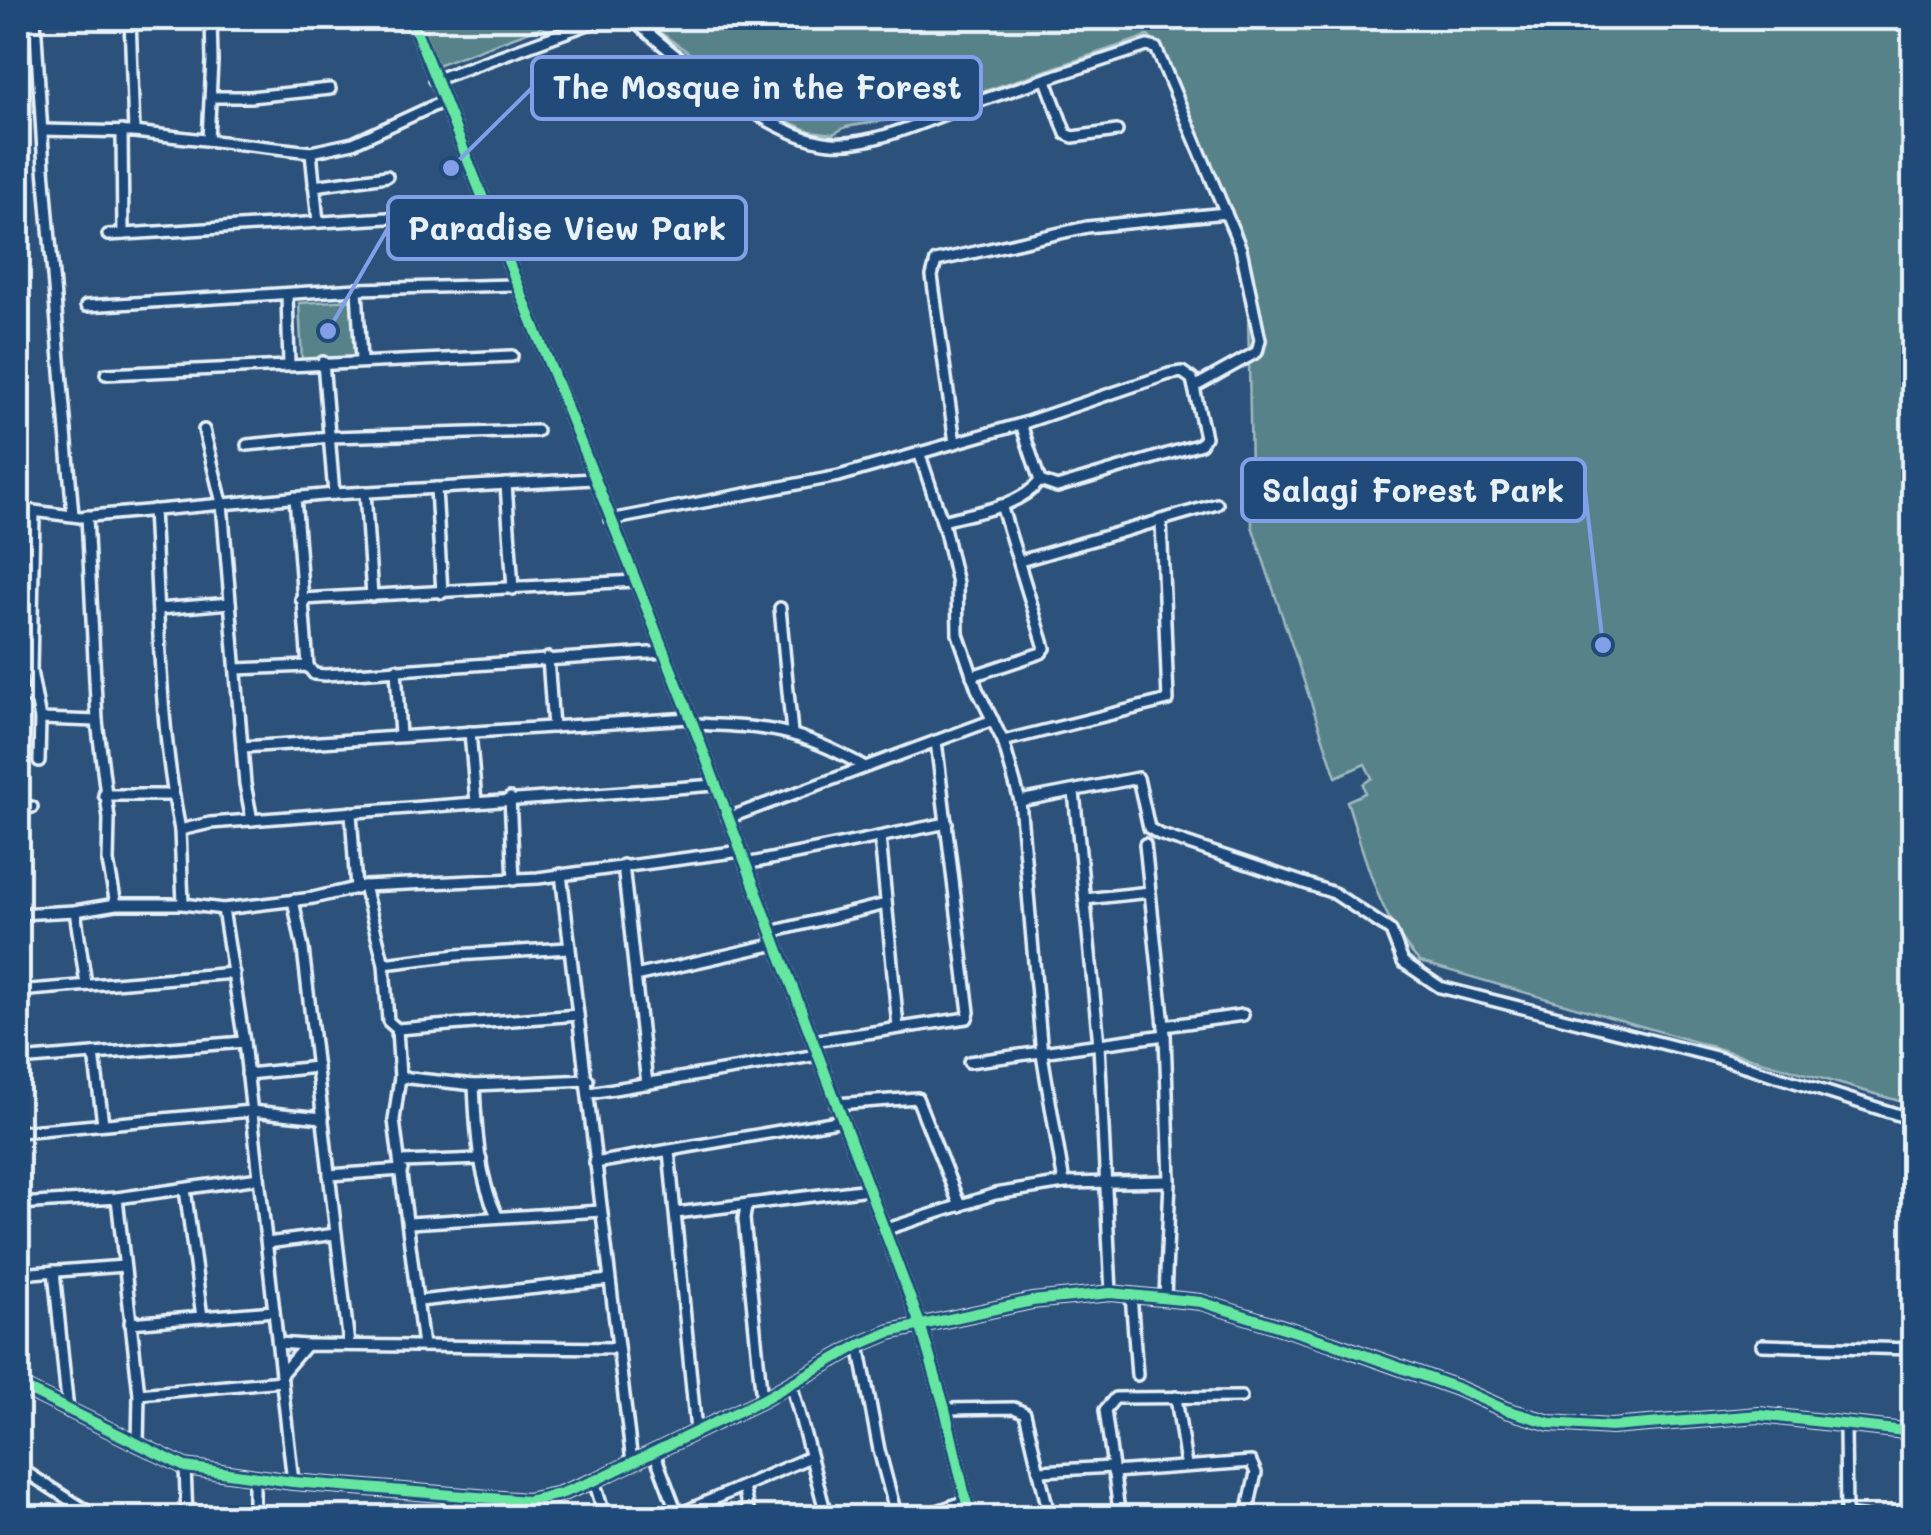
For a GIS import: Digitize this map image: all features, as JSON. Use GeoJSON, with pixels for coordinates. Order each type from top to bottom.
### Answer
{"type":"FeatureCollection","features":[{"type":"Feature","properties":{"kind":"street"},"geometry":{"type":"LineString","coordinates":[[35,18],[73,516]]}},
{"type":"Feature","properties":{"kind":"street"},"geometry":{"type":"LineString","coordinates":[[130,18],[134,132]]}},
{"type":"Feature","properties":{"kind":"street"},"geometry":{"type":"LineString","coordinates":[[208,140],[211,18]]}},
{"type":"Feature","properties":{"kind":"street"},"geometry":{"type":"LineString","coordinates":[[411,18],[716,785],[920,1324],[970,1518]]}},
{"type":"Feature","properties":{"kind":"street"},"geometry":{"type":"LineString","coordinates":[[434,80],[605,18]]}},
{"type":"Feature","properties":{"kind":"street"},"geometry":{"type":"LineString","coordinates":[[631,18],[707,80],[766,119],[828,143],[895,131],[1147,46],[1156,48],[1241,249],[1260,349],[1196,386]]}},
{"type":"Feature","properties":{"kind":"street"},"geometry":{"type":"LineString","coordinates":[[1046,80],[1066,134],[1117,132]]}},
{"type":"Feature","properties":{"kind":"street"},"geometry":{"type":"LineString","coordinates":[[211,97],[330,89]]}},
{"type":"Feature","properties":{"kind":"street"},"geometry":{"type":"LineString","coordinates":[[43,130],[122,131],[311,152],[353,143],[444,101]]}},
{"type":"Feature","properties":{"kind":"street"},"geometry":{"type":"LineString","coordinates":[[122,131],[123,234]]}},
{"type":"Feature","properties":{"kind":"street"},"geometry":{"type":"LineString","coordinates":[[311,152],[318,222]]}},
{"type":"Feature","properties":{"kind":"street"},"geometry":{"type":"LineString","coordinates":[[314,186],[387,176]]}},
{"type":"Feature","properties":{"kind":"street"},"geometry":{"type":"LineString","coordinates":[[108,235],[488,212]]}},
{"type":"Feature","properties":{"kind":"street"},"geometry":{"type":"LineString","coordinates":[[955,443],[932,276],[936,260],[1086,227],[1226,213]]}},
{"type":"Feature","properties":{"kind":"street"},"geometry":{"type":"LineString","coordinates":[[86,306],[357,289],[515,285]]}},
{"type":"Feature","properties":{"kind":"street"},"geometry":{"type":"LineString","coordinates":[[357,289],[361,361]]}},
{"type":"Feature","properties":{"kind":"street"},"geometry":{"type":"LineString","coordinates":[[287,294],[289,364]]}},
{"type":"Feature","properties":{"kind":"street"},"geometry":{"type":"LineString","coordinates":[[106,374],[512,356]]}},
{"type":"Feature","properties":{"kind":"street"},"geometry":{"type":"LineString","coordinates":[[323,362],[334,494]]}},
{"type":"Feature","properties":{"kind":"street"},"geometry":{"type":"LineString","coordinates":[[610,520],[840,476],[1021,424],[1176,372],[1188,375],[1196,386],[1205,437],[1201,444],[1058,486],[1040,481]]}},
{"type":"Feature","properties":{"kind":"street"},"geometry":{"type":"LineString","coordinates":[[1021,424],[1040,481]]}},
{"type":"Feature","properties":{"kind":"street"},"geometry":{"type":"LineString","coordinates":[[204,430],[222,502],[242,748],[252,820]]}},
{"type":"Feature","properties":{"kind":"street"},"geometry":{"type":"LineString","coordinates":[[247,445],[330,437],[537,430]]}},
{"type":"Feature","properties":{"kind":"street"},"geometry":{"type":"LineString","coordinates":[[919,452],[957,583],[958,634],[972,676],[1003,740],[1020,801],[1042,1054],[1064,1184]]}},
{"type":"Feature","properties":{"kind":"street"},"geometry":{"type":"LineString","coordinates":[[18,510],[87,516],[222,502],[594,479]]}},
{"type":"Feature","properties":{"kind":"street"},"geometry":{"type":"LineString","coordinates":[[942,521],[1023,498],[1040,481]]}},
{"type":"Feature","properties":{"kind":"street"},"geometry":{"type":"LineString","coordinates":[[506,484],[513,589]]}},
{"type":"Feature","properties":{"kind":"street"},"geometry":{"type":"LineString","coordinates":[[436,488],[442,593]]}},
{"type":"Feature","properties":{"kind":"street"},"geometry":{"type":"LineString","coordinates":[[366,492],[372,596]]}},
{"type":"Feature","properties":{"kind":"street"},"geometry":{"type":"LineString","coordinates":[[295,497],[308,666],[314,674],[664,652]]}},
{"type":"Feature","properties":{"kind":"street"},"geometry":{"type":"LineString","coordinates":[[1020,561],[1217,504]]}},
{"type":"Feature","properties":{"kind":"street"},"geometry":{"type":"LineString","coordinates":[[972,676],[1042,653],[1046,648],[1002,505]]}},
{"type":"Feature","properties":{"kind":"street"},"geometry":{"type":"LineString","coordinates":[[154,510],[183,904]]}},
{"type":"Feature","properties":{"kind":"street"},"geometry":{"type":"LineString","coordinates":[[34,514],[30,671],[40,719],[39,761]]}},
{"type":"Feature","properties":{"kind":"street"},"geometry":{"type":"LineString","coordinates":[[87,516],[97,721],[109,818],[108,862],[116,904]]}},
{"type":"Feature","properties":{"kind":"street"},"geometry":{"type":"LineString","coordinates":[[1003,740],[1168,700],[1161,520]]}},
{"type":"Feature","properties":{"kind":"street"},"geometry":{"type":"LineString","coordinates":[[301,599],[635,581]]}},
{"type":"Feature","properties":{"kind":"street"},"geometry":{"type":"LineString","coordinates":[[159,609],[230,603]]}},
{"type":"Feature","properties":{"kind":"street"},"geometry":{"type":"LineString","coordinates":[[780,608],[792,733]]}},
{"type":"Feature","properties":{"kind":"street"},"geometry":{"type":"LineString","coordinates":[[548,658],[552,727]]}},
{"type":"Feature","properties":{"kind":"street"},"geometry":{"type":"LineString","coordinates":[[236,669],[308,666]]}},
{"type":"Feature","properties":{"kind":"street"},"geometry":{"type":"LineString","coordinates":[[396,668],[400,736]]}},
{"type":"Feature","properties":{"kind":"street"},"geometry":{"type":"LineString","coordinates":[[18,690],[36,700]]}},
{"type":"Feature","properties":{"kind":"street"},"geometry":{"type":"LineString","coordinates":[[40,719],[97,721]]}},
{"type":"Feature","properties":{"kind":"street"},"geometry":{"type":"LineString","coordinates":[[728,818],[993,720]]}},
{"type":"Feature","properties":{"kind":"street"},"geometry":{"type":"LineString","coordinates":[[242,748],[691,721],[771,727],[830,747],[863,766]]}},
{"type":"Feature","properties":{"kind":"street"},"geometry":{"type":"LineString","coordinates":[[470,732],[476,802]]}},
{"type":"Feature","properties":{"kind":"street"},"geometry":{"type":"LineString","coordinates":[[812,1041],[964,1021],[969,1012],[936,741]]}},
{"type":"Feature","properties":{"kind":"street"},"geometry":{"type":"LineString","coordinates":[[1020,801],[1138,778],[1150,828],[1334,893],[1392,931],[1403,962],[1440,987],[1708,1055],[1902,1116],[1914,1115]]}},
{"type":"Feature","properties":{"kind":"street"},"geometry":{"type":"LineString","coordinates":[[180,830],[252,820],[510,798],[716,785]]}},
{"type":"Feature","properties":{"kind":"street"},"geometry":{"type":"LineString","coordinates":[[1074,792],[1099,1044],[1111,1293]]}},
{"type":"Feature","properties":{"kind":"street"},"geometry":{"type":"LineString","coordinates":[[104,795],[173,795]]}},
{"type":"Feature","properties":{"kind":"street"},"geometry":{"type":"LineString","coordinates":[[510,798],[514,880]]}},
{"type":"Feature","properties":{"kind":"street"},"geometry":{"type":"LineString","coordinates":[[18,808],[32,807]]}},
{"type":"Feature","properties":{"kind":"street"},"geometry":{"type":"LineString","coordinates":[[351,812],[360,888],[384,964],[388,1020],[397,1029],[400,1077],[394,1120],[423,1346]]}},
{"type":"Feature","properties":{"kind":"street"},"geometry":{"type":"LineString","coordinates":[[746,864],[948,823]]}},
{"type":"Feature","properties":{"kind":"street"},"geometry":{"type":"LineString","coordinates":[[880,837],[898,1027]]}},
{"type":"Feature","properties":{"kind":"street"},"geometry":{"type":"LineString","coordinates":[[1144,844],[1165,1030],[1170,1181],[1164,1297]]}},
{"type":"Feature","properties":{"kind":"street"},"geometry":{"type":"LineString","coordinates":[[18,914],[116,904],[183,904],[223,909],[360,888],[514,880],[741,851]]}},
{"type":"Feature","properties":{"kind":"street"},"geometry":{"type":"LineString","coordinates":[[623,865],[648,1084]]}},
{"type":"Feature","properties":{"kind":"street"},"geometry":{"type":"LineString","coordinates":[[561,874],[632,1462]]}},
{"type":"Feature","properties":{"kind":"street"},"geometry":{"type":"LineString","coordinates":[[1085,899],[1150,892]]}},
{"type":"Feature","properties":{"kind":"street"},"geometry":{"type":"LineString","coordinates":[[294,900],[349,1345]]}},
{"type":"Feature","properties":{"kind":"street"},"geometry":{"type":"LineString","coordinates":[[771,932],[886,904]]}},
{"type":"Feature","properties":{"kind":"street"},"geometry":{"type":"LineString","coordinates":[[223,909],[244,1042],[293,1482]]}},
{"type":"Feature","properties":{"kind":"street"},"geometry":{"type":"LineString","coordinates":[[75,911],[86,984]]}},
{"type":"Feature","properties":{"kind":"street"},"geometry":{"type":"LineString","coordinates":[[635,976],[776,944]]}},
{"type":"Feature","properties":{"kind":"street"},"geometry":{"type":"LineString","coordinates":[[384,964],[568,948]]}},
{"type":"Feature","properties":{"kind":"street"},"geometry":{"type":"LineString","coordinates":[[18,991],[234,973]]}},
{"type":"Feature","properties":{"kind":"street"},"geometry":{"type":"LineString","coordinates":[[397,1029],[578,1015]]}},
{"type":"Feature","properties":{"kind":"street"},"geometry":{"type":"LineString","coordinates":[[968,1062],[1042,1054],[1244,1015]]}},
{"type":"Feature","properties":{"kind":"street"},"geometry":{"type":"LineString","coordinates":[[18,1060],[244,1042]]}},
{"type":"Feature","properties":{"kind":"street"},"geometry":{"type":"LineString","coordinates":[[94,1054],[103,1123]]}},
{"type":"Feature","properties":{"kind":"street"},"geometry":{"type":"LineString","coordinates":[[590,1092],[818,1055]]}},
{"type":"Feature","properties":{"kind":"street"},"geometry":{"type":"LineString","coordinates":[[247,1074],[317,1067]]}},
{"type":"Feature","properties":{"kind":"street"},"geometry":{"type":"LineString","coordinates":[[400,1077],[474,1085],[588,1080]]}},
{"type":"Feature","properties":{"kind":"street"},"geometry":{"type":"LineString","coordinates":[[474,1085],[481,1159],[488,1196],[498,1216]]}},
{"type":"Feature","properties":{"kind":"street"},"geometry":{"type":"LineString","coordinates":[[836,1104],[917,1098],[960,1206]]}},
{"type":"Feature","properties":{"kind":"street"},"geometry":{"type":"LineString","coordinates":[[18,1132],[252,1111],[322,1118]]}},
{"type":"Feature","properties":{"kind":"street"},"geometry":{"type":"LineString","coordinates":[[595,1163],[842,1120]]}},
{"type":"Feature","properties":{"kind":"street"},"geometry":{"type":"LineString","coordinates":[[669,1151],[696,1431]]}},
{"type":"Feature","properties":{"kind":"street"},"geometry":{"type":"LineString","coordinates":[[329,1175],[481,1159]]}},
{"type":"Feature","properties":{"kind":"street"},"geometry":{"type":"LineString","coordinates":[[18,1204],[117,1198],[260,1178]]}},
{"type":"Feature","properties":{"kind":"street"},"geometry":{"type":"LineString","coordinates":[[884,1230],[995,1194],[1064,1184],[1170,1181]]}},
{"type":"Feature","properties":{"kind":"street"},"geometry":{"type":"LineString","coordinates":[[185,1189],[202,1317]]}},
{"type":"Feature","properties":{"kind":"street"},"geometry":{"type":"LineString","coordinates":[[676,1213],[868,1189]]}},
{"type":"Feature","properties":{"kind":"street"},"geometry":{"type":"LineString","coordinates":[[117,1198],[139,1394],[138,1445]]}},
{"type":"Feature","properties":{"kind":"street"},"geometry":{"type":"LineString","coordinates":[[746,1206],[744,1220],[762,1400]]}},
{"type":"Feature","properties":{"kind":"street"},"geometry":{"type":"LineString","coordinates":[[409,1224],[601,1211]]}},
{"type":"Feature","properties":{"kind":"street"},"geometry":{"type":"LineString","coordinates":[[266,1244],[336,1234]]}},
{"type":"Feature","properties":{"kind":"street"},"geometry":{"type":"LineString","coordinates":[[18,1274],[124,1266]]}},
{"type":"Feature","properties":{"kind":"street"},"geometry":{"type":"LineString","coordinates":[[54,1271],[68,1411]]}},
{"type":"Feature","properties":{"kind":"street"},"geometry":{"type":"LineString","coordinates":[[418,1301],[609,1280]]}},
{"type":"Feature","properties":{"kind":"street"},"geometry":{"type":"LineString","coordinates":[[18,1385],[185,1466],[293,1482],[526,1500],[560,1494],[594,1480],[762,1400],[890,1332],[1032,1301],[1111,1293],[1202,1302],[1331,1342],[1506,1410],[1550,1423],[1611,1427],[1759,1416],[1912,1432],[1914,1349],[1762,1344]]}},
{"type":"Feature","properties":{"kind":"street"},"geometry":{"type":"LineString","coordinates":[[1131,1294],[1137,1374]]}},
{"type":"Feature","properties":{"kind":"street"},"geometry":{"type":"LineString","coordinates":[[130,1323],[274,1311]]}},
{"type":"Feature","properties":{"kind":"street"},"geometry":{"type":"LineString","coordinates":[[278,1344],[618,1348]]}},
{"type":"Feature","properties":{"kind":"street"},"geometry":{"type":"LineString","coordinates":[[139,1394],[282,1378],[306,1345]]}},
{"type":"Feature","properties":{"kind":"street"},"geometry":{"type":"LineString","coordinates":[[858,1346],[897,1518]]}},
{"type":"Feature","properties":{"kind":"street"},"geometry":{"type":"LineString","coordinates":[[791,1382],[827,1518]]}},
{"type":"Feature","properties":{"kind":"street"},"geometry":{"type":"LineString","coordinates":[[1120,1518],[1105,1410],[1108,1404],[1115,1398],[1240,1397]]}},
{"type":"Feature","properties":{"kind":"street"},"geometry":{"type":"LineString","coordinates":[[1176,1398],[1186,1466]]}},
{"type":"Feature","properties":{"kind":"street"},"geometry":{"type":"LineString","coordinates":[[945,1409],[1020,1409],[1025,1413],[1050,1518]]}},
{"type":"Feature","properties":{"kind":"street"},"geometry":{"type":"LineString","coordinates":[[1845,1424],[1846,1516],[1868,1518]]}},
{"type":"Feature","properties":{"kind":"street"},"geometry":{"type":"LineString","coordinates":[[654,1452],[679,1516],[810,1457]]}},
{"type":"Feature","properties":{"kind":"street"},"geometry":{"type":"LineString","coordinates":[[1040,1471],[1250,1462],[1256,1472],[1246,1518]]}},
{"type":"Feature","properties":{"kind":"street"},"geometry":{"type":"LineString","coordinates":[[185,1466],[187,1518]]}},
{"type":"Feature","properties":{"kind":"street"},"geometry":{"type":"LineString","coordinates":[[18,1468],[98,1518]]}},
{"type":"Feature","properties":{"kind":"street"},"geometry":{"type":"LineString","coordinates":[[254,1478],[254,1518]]}},
{"type":"Feature","properties":{"kind":"street"},"geometry":{"type":"LineString","coordinates":[[594,1480],[605,1518]]}},
{"type":"Feature","properties":{"kind":"street"},"geometry":{"type":"LineString","coordinates":[[743,1487],[750,1518]]}},
{"type":"Feature","properties":{"kind":"street"},"geometry":{"type":"LineString","coordinates":[[449,1497],[449,1518]]}},
{"type":"Feature","properties":{"kind":"street"},"geometry":{"type":"LineString","coordinates":[[526,1500],[531,1518]]}},
{"type":"Feature","properties":{"kind":"street"},"geometry":{"type":"LineString","coordinates":[[917,1518],[966,1500]]}},
{"type":"Feature","properties":{"kind":"green space"},"geometry":{"type":"Polygon","coordinates":[[[419,18],[566,18],[437,65],[419,18]]]}},
{"type":"Feature","properties":{"kind":"green space"},"geometry":{"type":"Polygon","coordinates":[[[640,18],[1913,18],[1913,1105],[1420,962],[1406,945],[1375,886],[1347,801],[1365,793],[1363,784],[1372,778],[1365,764],[1336,777],[1252,526],[1247,257],[1243,238],[1148,36],[907,117],[846,127],[833,134],[810,131],[782,119],[640,18]]]}},
{"type":"Feature","properties":{"kind":"green space"},"geometry":{"type":"Polygon","coordinates":[[[355,300],[357,358],[302,361],[299,303],[355,300]]]}},
{"type":"Feature","properties":{"kind":"cycle path"},"geometry":{"type":"LineString","coordinates":[[411,18],[693,724],[920,1324],[970,1518]]}},
{"type":"Feature","properties":{"kind":"cycle path"},"geometry":{"type":"LineString","coordinates":[[18,1385],[185,1467],[293,1482],[527,1501],[596,1480],[762,1400],[859,1345],[890,1332],[1032,1301],[1111,1293],[1201,1302],[1331,1343],[1550,1423],[1611,1427],[1759,1415],[1914,1432]]}},
{"type":"Feature","properties":{"kind":"place","name":"The Mosque in the Forest"},"geometry":{"type":"Point","coordinates":[451,168]}},
{"type":"Feature","properties":{"kind":"place","name":"Paradise View Park"},"geometry":{"type":"Point","coordinates":[328,331]}},
{"type":"Feature","properties":{"kind":"place","name":"Salagi Forest Park"},"geometry":{"type":"Point","coordinates":[1603,645]}}]}
